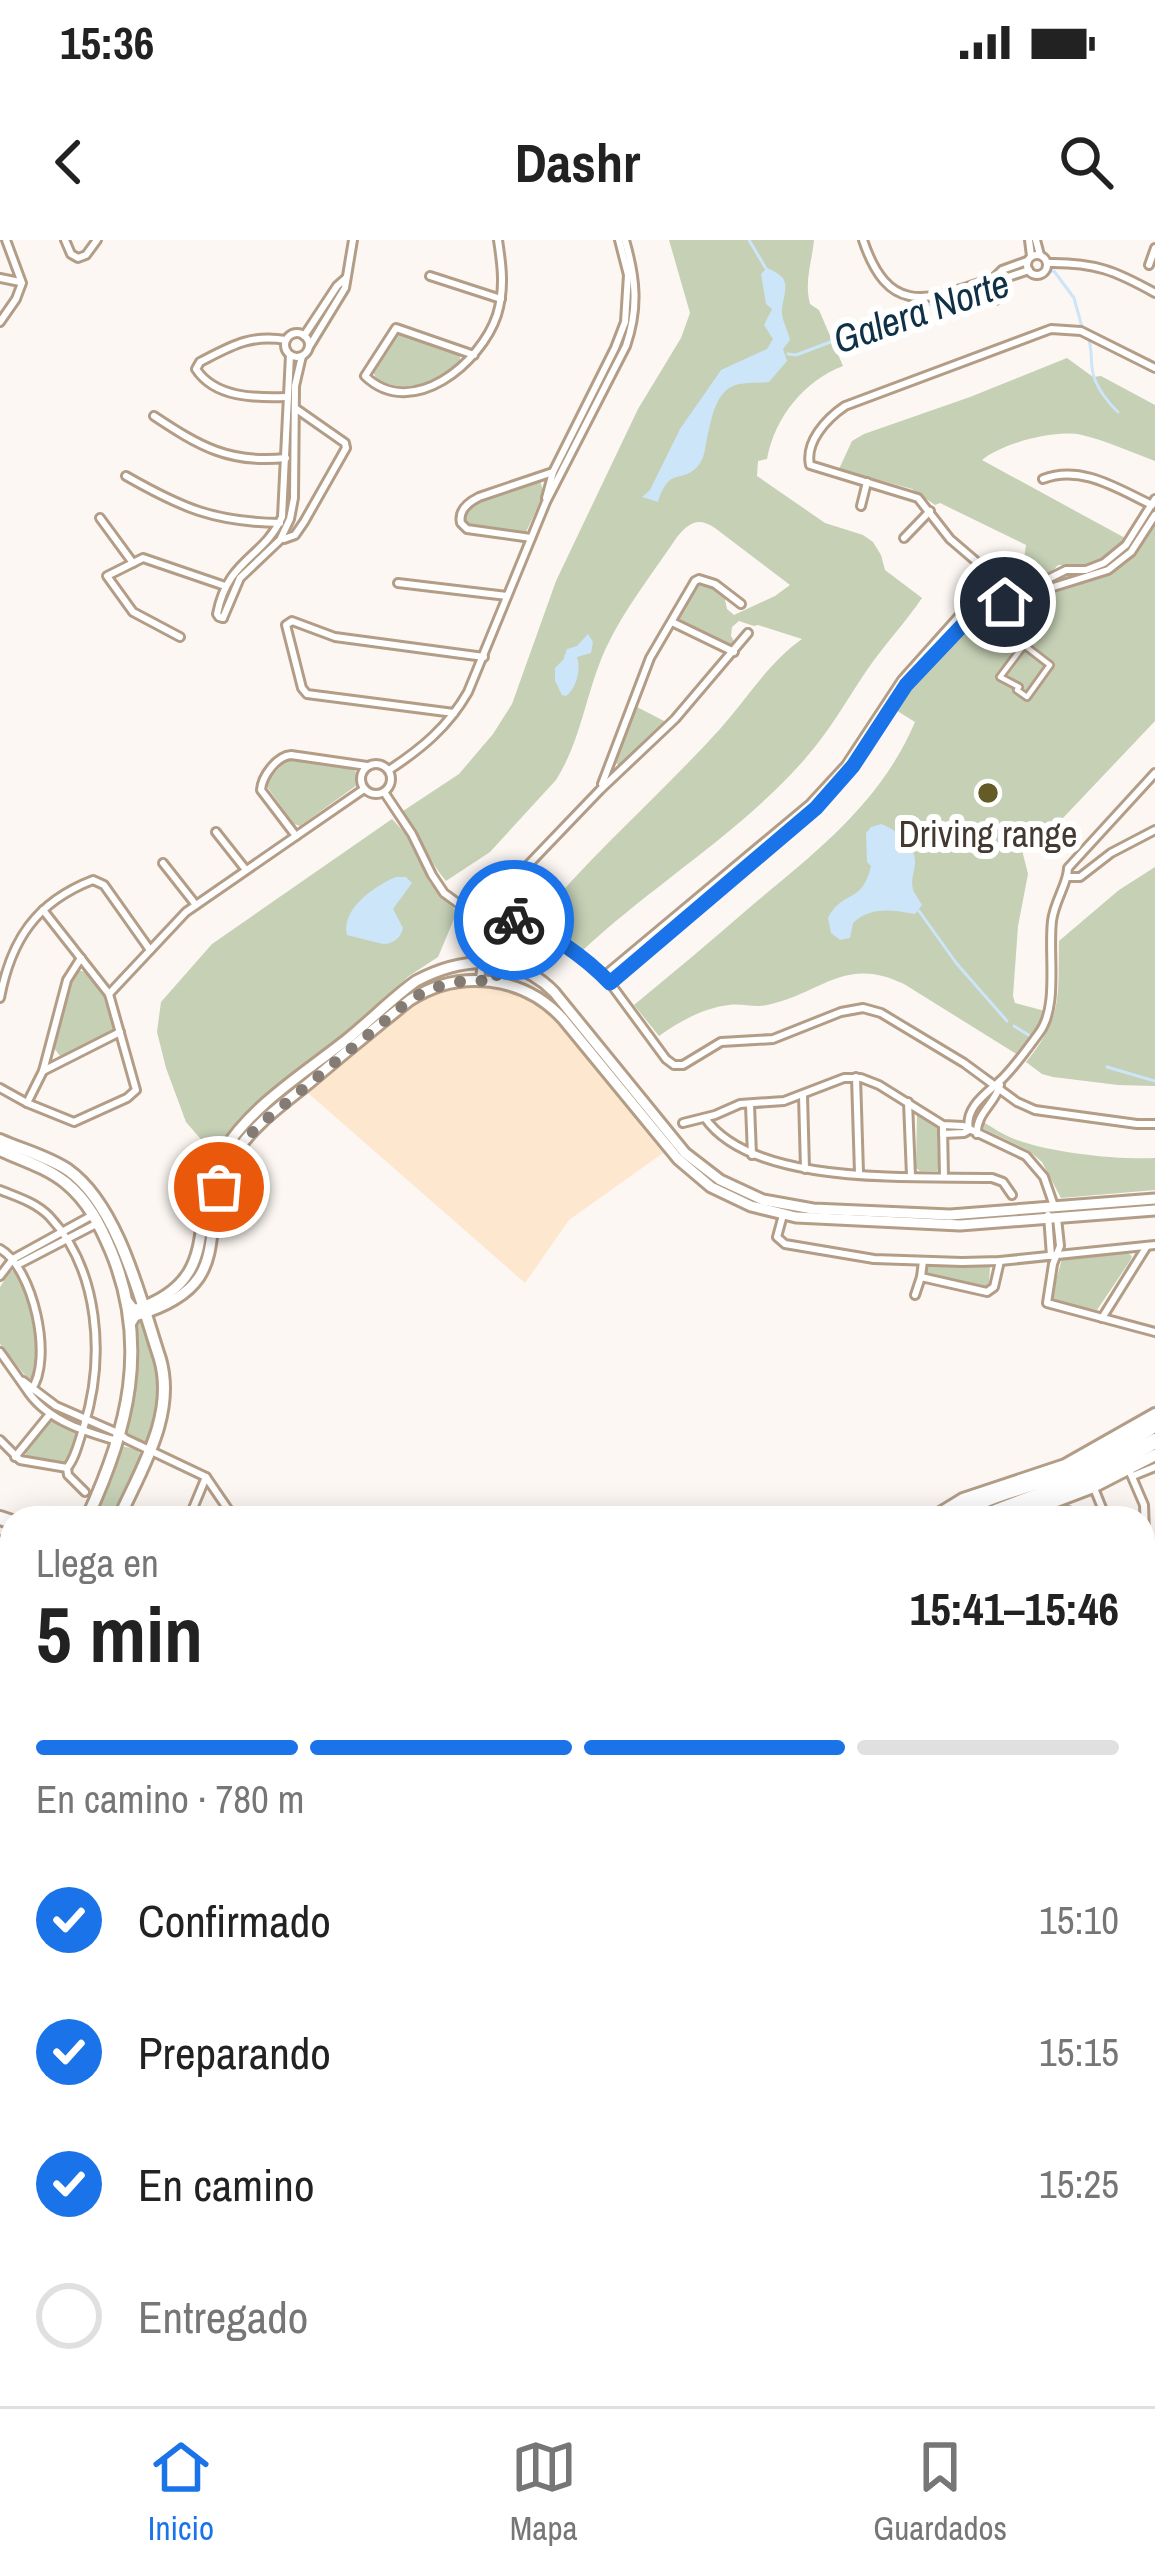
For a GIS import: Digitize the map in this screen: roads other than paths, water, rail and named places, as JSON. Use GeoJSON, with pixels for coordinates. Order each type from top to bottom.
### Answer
{"type":"FeatureCollection","features":[{"type":"Feature","properties":{"kind":"highway"},"geometry":{"type":"LineString","coordinates":[[972,1506],[1086,1465],[1155,1424]]}},
{"type":"Feature","properties":{"kind":"highway"},"geometry":{"type":"LineString","coordinates":[[1011,1506],[1102,1471],[1155,1441]]}},
{"type":"Feature","properties":{"kind":"main road"},"geometry":{"type":"LineString","coordinates":[[0,1140],[54,1162],[89,1189],[118,1239],[145,1308],[166,1390],[160,1422],[124,1506]]}},
{"type":"Feature","properties":{"kind":"main road"},"geometry":{"type":"LineString","coordinates":[[0,1150],[55,1175],[77,1193],[145,1308]]}},
{"type":"Feature","properties":{"kind":"main road"},"geometry":{"type":"LineString","coordinates":[[92,1506],[121,1438],[130,1391],[130,1324],[145,1308]]}},
{"type":"Feature","properties":{"kind":"main road"},"geometry":{"type":"LineString","coordinates":[[952,1506],[1065,1465],[1155,1414]]}},
{"type":"Feature","properties":{"kind":"main road"},"geometry":{"type":"LineString","coordinates":[[1042,1506],[1131,1473],[1155,1455]]}},
{"type":"Feature","properties":{"kind":"street"},"geometry":{"type":"LineString","coordinates":[[0,322],[22,283],[5,240]]}},
{"type":"Feature","properties":{"kind":"street"},"geometry":{"type":"LineString","coordinates":[[65,240],[78,258],[97,240]]}},
{"type":"Feature","properties":{"kind":"street"},"geometry":{"type":"LineString","coordinates":[[286,340],[290,355],[285,501],[280,523],[235,570],[225,586],[220,618],[240,578],[280,540],[293,509],[296,378],[302,356],[345,288],[353,240]]}},
{"type":"Feature","properties":{"kind":"street"},"geometry":{"type":"LineString","coordinates":[[474,355],[396,328],[365,376],[391,389],[419,390],[447,378],[474,355],[491,330],[501,299],[498,240]]}},
{"type":"Feature","properties":{"kind":"street"},"geometry":{"type":"LineString","coordinates":[[546,502],[553,472],[625,322],[628,275],[622,240]]}},
{"type":"Feature","properties":{"kind":"street"},"geometry":{"type":"LineString","coordinates":[[389,770],[425,745],[454,713],[484,657],[546,502],[631,332],[636,289],[622,240]]}},
{"type":"Feature","properties":{"kind":"street"},"geometry":{"type":"LineString","coordinates":[[863,240],[880,276],[906,295],[937,298],[1002,279],[1032,260],[1107,268],[1155,293]]}},
{"type":"Feature","properties":{"kind":"street"},"geometry":{"type":"LineString","coordinates":[[1033,240],[1034,274],[1041,274],[1048,263]]}},
{"type":"Feature","properties":{"kind":"street"},"geometry":{"type":"LineString","coordinates":[[1149,265],[1155,248]]}},
{"type":"Feature","properties":{"kind":"street"},"geometry":{"type":"LineString","coordinates":[[430,276],[501,299]]}},
{"type":"Feature","properties":{"kind":"street"},"geometry":{"type":"LineString","coordinates":[[0,278],[22,283]]}},
{"type":"Feature","properties":{"kind":"street"},"geometry":{"type":"LineString","coordinates":[[304,336],[346,278]]}},
{"type":"Feature","properties":{"kind":"street"},"geometry":{"type":"LineString","coordinates":[[990,279],[996,300]]}},
{"type":"Feature","properties":{"kind":"street"},"geometry":{"type":"LineString","coordinates":[[1003,598],[992,575],[950,539],[911,494],[816,469],[807,460],[823,426],[845,406],[1051,329],[1081,331],[1155,368]]}},
{"type":"Feature","properties":{"kind":"street"},"geometry":{"type":"LineString","coordinates":[[286,397],[227,392],[206,382],[196,369],[200,362],[260,337],[286,340],[296,333],[309,346]]}},
{"type":"Feature","properties":{"kind":"street"},"geometry":{"type":"LineString","coordinates":[[290,355],[302,356]]}},
{"type":"Feature","properties":{"kind":"street"},"geometry":{"type":"LineString","coordinates":[[280,540],[295,535],[346,448],[295,408]]}},
{"type":"Feature","properties":{"kind":"street"},"geometry":{"type":"LineString","coordinates":[[154,416],[225,456],[286,458]]}},
{"type":"Feature","properties":{"kind":"street"},"geometry":{"type":"LineString","coordinates":[[531,538],[467,529],[461,514],[478,496],[553,472]]}},
{"type":"Feature","properties":{"kind":"street"},"geometry":{"type":"LineString","coordinates":[[1043,479],[1076,473],[1154,506]]}},
{"type":"Feature","properties":{"kind":"street"},"geometry":{"type":"LineString","coordinates":[[126,476],[194,511],[242,522],[280,523]]}},
{"type":"Feature","properties":{"kind":"street"},"geometry":{"type":"LineString","coordinates":[[861,506],[866,482]]}},
{"type":"Feature","properties":{"kind":"street"},"geometry":{"type":"LineString","coordinates":[[607,980],[816,808],[853,766],[906,685],[976,611],[1066,570],[1086,570],[1112,559],[1154,506]]}},
{"type":"Feature","properties":{"kind":"street"},"geometry":{"type":"LineString","coordinates":[[1003,598],[1113,568],[1131,552],[1154,506]]}},
{"type":"Feature","properties":{"kind":"street"},"geometry":{"type":"LineString","coordinates":[[904,538],[930,511]]}},
{"type":"Feature","properties":{"kind":"street"},"geometry":{"type":"LineString","coordinates":[[100,518],[133,563]]}},
{"type":"Feature","properties":{"kind":"street"},"geometry":{"type":"LineString","coordinates":[[180,637],[133,612],[107,576],[143,558],[225,586]]}},
{"type":"Feature","properties":{"kind":"street"},"geometry":{"type":"LineString","coordinates":[[979,563],[1040,583]]}},
{"type":"Feature","properties":{"kind":"street"},"geometry":{"type":"LineString","coordinates":[[600,790],[644,672],[692,586],[699,579],[715,584],[740,604]]}},
{"type":"Feature","properties":{"kind":"street"},"geometry":{"type":"LineString","coordinates":[[398,583],[507,596]]}},
{"type":"Feature","properties":{"kind":"street"},"geometry":{"type":"LineString","coordinates":[[454,713],[307,694],[286,625],[292,621],[335,637],[484,657]]}},
{"type":"Feature","properties":{"kind":"street"},"geometry":{"type":"LineString","coordinates":[[670,621],[734,652]]}},
{"type":"Feature","properties":{"kind":"street"},"geometry":{"type":"LineString","coordinates":[[480,980],[491,912],[505,890],[666,728],[748,633]]}},
{"type":"Feature","properties":{"kind":"street"},"geometry":{"type":"LineString","coordinates":[[1024,645],[1051,665],[1027,697],[1000,676],[1024,645]]}},
{"type":"Feature","properties":{"kind":"street"},"geometry":{"type":"LineString","coordinates":[[296,836],[261,790],[263,779],[281,758],[291,754],[379,764],[389,770],[391,782],[384,792],[371,794],[364,789],[360,777],[367,766]]}},
{"type":"Feature","properties":{"kind":"street"},"geometry":{"type":"LineString","coordinates":[[973,1132],[998,1085],[1047,1021],[1052,918],[1070,865],[1155,772]]}},
{"type":"Feature","properties":{"kind":"street"},"geometry":{"type":"LineString","coordinates":[[109,994],[196,905],[364,789]]}},
{"type":"Feature","properties":{"kind":"street"},"geometry":{"type":"LineString","coordinates":[[384,792],[444,893],[461,908],[491,912],[538,928],[575,955],[607,980],[674,1065],[721,1042],[773,1039],[863,1008],[881,1013],[964,1063],[1017,1102],[1046,1113],[1155,1124]]}},
{"type":"Feature","properties":{"kind":"street"},"geometry":{"type":"LineString","coordinates":[[1068,878],[1080,877],[1155,830]]}},
{"type":"Feature","properties":{"kind":"street"},"geometry":{"type":"LineString","coordinates":[[216,832],[246,870]]}},
{"type":"Feature","properties":{"kind":"street"},"geometry":{"type":"LineString","coordinates":[[163,863],[196,905]]}},
{"type":"Feature","properties":{"kind":"street"},"geometry":{"type":"LineString","coordinates":[[0,998],[12,953],[29,925],[70,890],[97,881],[151,950]]}},
{"type":"Feature","properties":{"kind":"street"},"geometry":{"type":"LineString","coordinates":[[0,1088],[78,1121],[135,1093],[109,994],[43,910]]}},
{"type":"Feature","properties":{"kind":"street"},"geometry":{"type":"LineString","coordinates":[[496,982],[502,918]]}},
{"type":"Feature","properties":{"kind":"street"},"geometry":{"type":"LineString","coordinates":[[27,1103],[43,1071],[68,980],[81,958]]}},
{"type":"Feature","properties":{"kind":"street"},"geometry":{"type":"LineString","coordinates":[[145,1308],[182,1281],[194,1264],[211,1178],[223,1152],[246,1122],[416,982],[451,966],[480,961],[530,973],[548,986],[656,1136],[688,1169],[737,1201],[783,1215],[941,1225],[1155,1199]]}},
{"type":"Feature","properties":{"kind":"street"},"geometry":{"type":"LineString","coordinates":[[145,1308],[184,1294],[206,1264],[219,1187],[231,1160],[252,1132],[415,996],[450,982],[496,982],[522,988],[547,1003],[685,1153],[720,1180],[763,1200],[813,1209],[950,1215],[1155,1210]]}},
{"type":"Feature","properties":{"kind":"street"},"geometry":{"type":"LineString","coordinates":[[43,1071],[120,1032]]}},
{"type":"Feature","properties":{"kind":"street"},"geometry":{"type":"LineString","coordinates":[[856,1078],[859,1173]]}},
{"type":"Feature","properties":{"kind":"street"},"geometry":{"type":"LineString","coordinates":[[683,1123],[732,1106],[773,1103],[856,1078],[870,1080],[908,1102],[943,1130]]}},
{"type":"Feature","properties":{"kind":"street"},"geometry":{"type":"LineString","coordinates":[[803,1095],[805,1168]]}},
{"type":"Feature","properties":{"kind":"street"},"geometry":{"type":"LineString","coordinates":[[908,1102],[911,1176]]}},
{"type":"Feature","properties":{"kind":"street"},"geometry":{"type":"LineString","coordinates":[[750,1104],[752,1155]]}},
{"type":"Feature","properties":{"kind":"street"},"geometry":{"type":"LineString","coordinates":[[705,1118],[722,1136],[752,1155],[805,1168],[998,1179],[1012,1195]]}},
{"type":"Feature","properties":{"kind":"street"},"geometry":{"type":"LineString","coordinates":[[943,1130],[962,1126],[1010,1148],[1032,1161],[1046,1181],[1054,1257],[1048,1305],[1155,1332]]}},
{"type":"Feature","properties":{"kind":"street"},"geometry":{"type":"LineString","coordinates":[[943,1130],[944,1177]]}},
{"type":"Feature","properties":{"kind":"street"},"geometry":{"type":"LineString","coordinates":[[0,1190],[40,1209],[64,1236],[86,1285],[94,1329],[95,1378],[67,1468],[85,1492]]}},
{"type":"Feature","properties":{"kind":"street"},"geometry":{"type":"LineString","coordinates":[[783,1215],[777,1237],[785,1244],[874,1259],[1000,1261],[1151,1245]]}},
{"type":"Feature","properties":{"kind":"street"},"geometry":{"type":"LineString","coordinates":[[0,1276],[14,1262],[96,1219]]}},
{"type":"Feature","properties":{"kind":"street"},"geometry":{"type":"LineString","coordinates":[[1102,1318],[1151,1245]]}},
{"type":"Feature","properties":{"kind":"street"},"geometry":{"type":"LineString","coordinates":[[0,1249],[14,1262],[27,1286],[39,1335],[40,1367],[31,1390]]}},
{"type":"Feature","properties":{"kind":"street"},"geometry":{"type":"LineString","coordinates":[[915,1295],[923,1261]]}},
{"type":"Feature","properties":{"kind":"street"},"geometry":{"type":"LineString","coordinates":[[921,1276],[987,1292],[994,1287],[1000,1261]]}},
{"type":"Feature","properties":{"kind":"street"},"geometry":{"type":"LineString","coordinates":[[0,1352],[53,1410],[206,1477],[226,1506]]}},
{"type":"Feature","properties":{"kind":"street"},"geometry":{"type":"LineString","coordinates":[[15,1457],[53,1410]]}},
{"type":"Feature","properties":{"kind":"street"},"geometry":{"type":"LineString","coordinates":[[0,1440],[25,1462],[67,1468]]}},
{"type":"Feature","properties":{"kind":"street"},"geometry":{"type":"LineString","coordinates":[[1144,1506],[1131,1473],[1155,1467]]}},
{"type":"Feature","properties":{"kind":"street"},"geometry":{"type":"LineString","coordinates":[[194,1506],[206,1477]]}},
{"type":"Feature","properties":{"kind":"street"},"geometry":{"type":"LineString","coordinates":[[1093,1486],[1101,1506]]}},
{"type":"Feature","properties":{"kind":"water"},"geometry":{"type":"Polygon","coordinates":[[[767,268],[784,280],[782,313],[790,340],[783,349],[787,361],[769,382],[740,384],[725,391],[716,405],[698,466],[671,479],[658,502],[642,497],[680,429],[721,370],[767,349],[773,339],[764,325],[772,309],[766,304],[761,274],[767,268]]]}},
{"type":"Feature","properties":{"kind":"water"},"geometry":{"type":"Polygon","coordinates":[[[588,634],[593,642],[591,653],[577,657],[575,683],[570,693],[562,695],[555,668],[567,649],[588,634]]]}},
{"type":"Feature","properties":{"kind":"water"},"geometry":{"type":"Polygon","coordinates":[[[881,824],[911,847],[913,889],[922,905],[915,914],[867,914],[853,923],[850,938],[840,940],[831,933],[828,918],[863,886],[871,866],[866,833],[881,824]]]}},
{"type":"Feature","properties":{"kind":"water"},"geometry":{"type":"Polygon","coordinates":[[[396,877],[412,883],[393,909],[403,928],[398,937],[383,944],[347,935],[354,908],[369,892],[396,877]]]}},
{"type":"Feature","properties":{"kind":"waterway","name":"Galera Norte"},"geometry":{"type":"LineString","coordinates":[[749,240],[768,272]]}},
{"type":"Feature","properties":{"kind":"waterway","name":"Galera Norte"},"geometry":{"type":"LineString","coordinates":[[1026,273],[1054,271],[1074,298],[1082,327]]}},
{"type":"Feature","properties":{"kind":"waterway","name":"Galera Norte"},"geometry":{"type":"LineString","coordinates":[[788,354],[796,355],[965,291]]}},
{"type":"Feature","properties":{"kind":"waterway","name":"Galera Norte"},"geometry":{"type":"LineString","coordinates":[[1087,335],[1096,382],[1118,412]]}},
{"type":"Feature","properties":{"kind":"waterway"},"geometry":{"type":"LineString","coordinates":[[919,911],[1007,1021]]}},
{"type":"Feature","properties":{"kind":"waterway"},"geometry":{"type":"LineString","coordinates":[[1014,1026],[1030,1036]]}},
{"type":"Feature","properties":{"kind":"waterway"},"geometry":{"type":"LineString","coordinates":[[1107,1067],[1155,1081]]}},
{"type":"Feature","properties":{"kind":"place","name":"Driving range"},"geometry":{"type":"Point","coordinates":[988,793]}}]}
